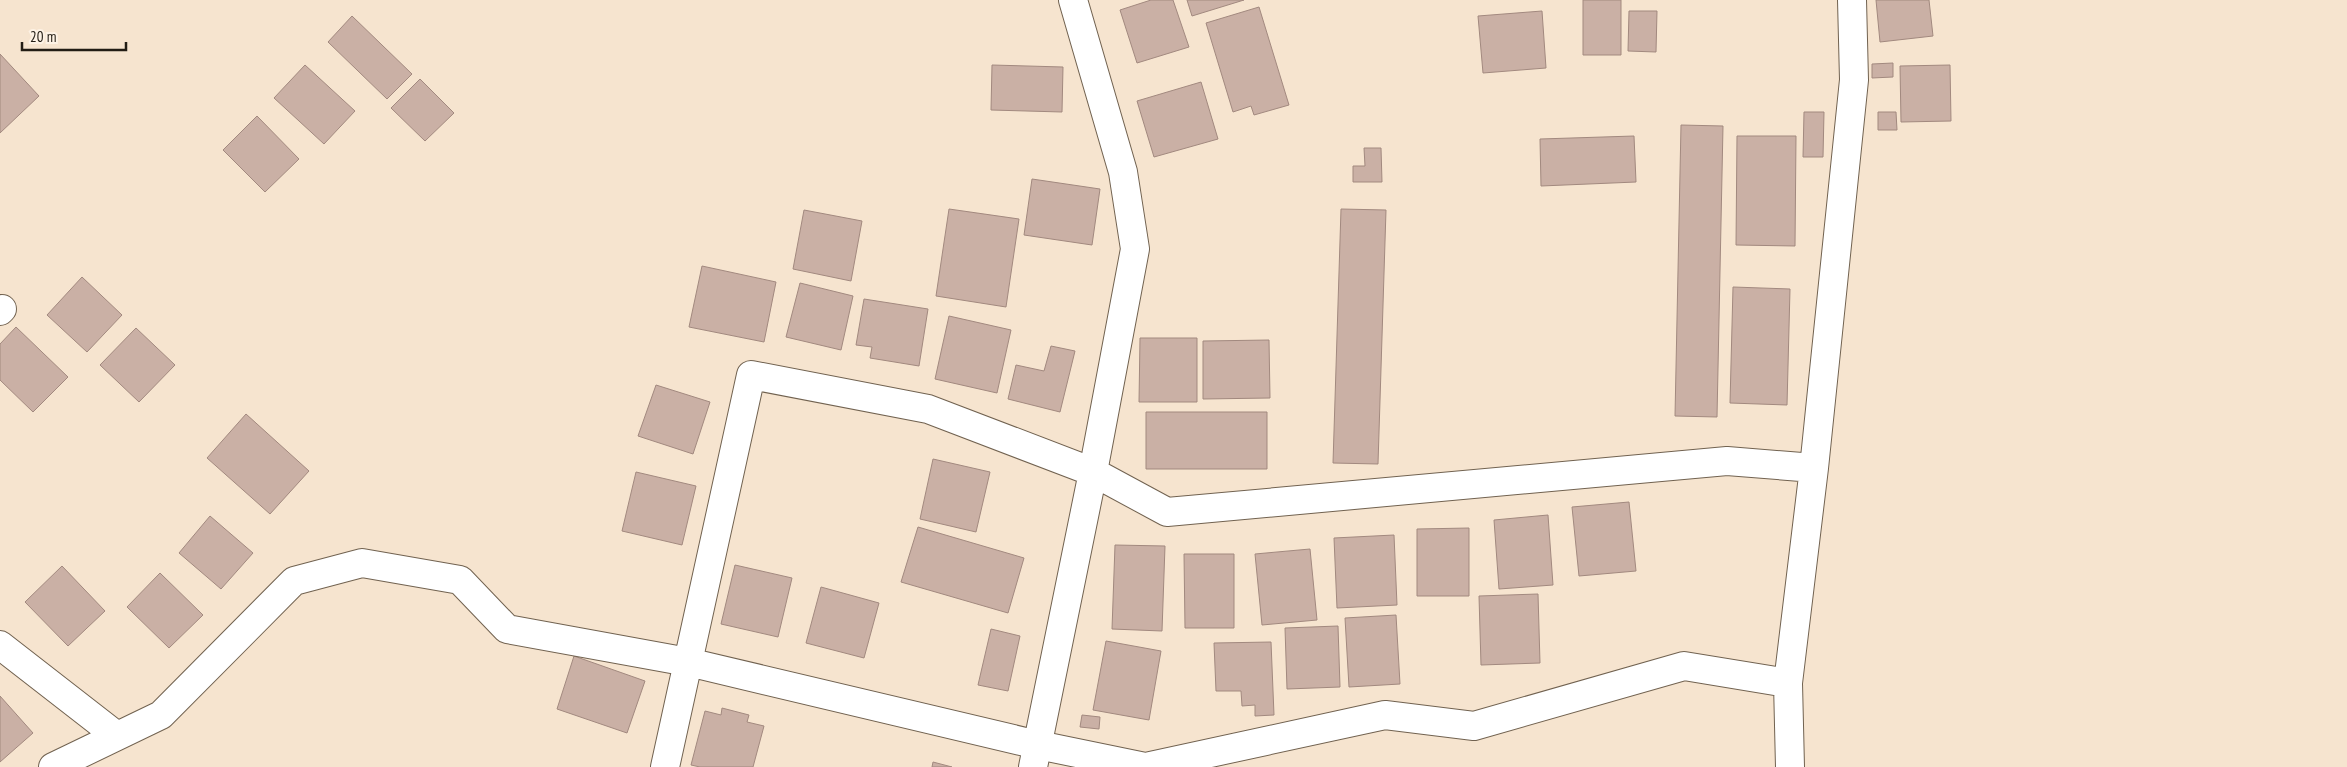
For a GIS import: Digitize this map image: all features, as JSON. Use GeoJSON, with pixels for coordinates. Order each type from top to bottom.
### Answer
{"type":"FeatureCollection","features":[{"type":"Feature","properties":{"kind":"street"},"geometry":{"type":"LineString","coordinates":[[1035,756],[1093,472],[1135,249],[1123,172],[1073,0]]}},
{"type":"Feature","properties":{"kind":"street"},"geometry":{"type":"LineString","coordinates":[[1790,767],[1788,683],[1814,468],[1854,80],[1852,0]]}},
{"type":"Feature","properties":{"kind":"street"},"geometry":{"type":"LineString","coordinates":[[665,767],[751,375],[928,409],[1093,472],[1167,512],[1727,461],[1814,468]]}},
{"type":"Feature","properties":{"kind":"street"},"geometry":{"type":"LineString","coordinates":[[53,767],[161,715],[294,581],[362,563],[460,580],[507,630],[688,662],[1035,756],[1146,767],[1385,715],[1474,726],[1684,666],[1788,683]]}},
{"type":"Feature","properties":{"kind":"street"},"geometry":{"type":"LineString","coordinates":[[0,645],[117,736]]}},
{"type":"Feature","properties":{"kind":"building"},"geometry":{"type":"Polygon","coordinates":[[[1151,0],[1173,0],[1189,47],[1137,63],[1120,10],[1151,0]]]}},
{"type":"Feature","properties":{"kind":"building"},"geometry":{"type":"Polygon","coordinates":[[[1187,0],[1244,0],[1192,16],[1187,0]]]}},
{"type":"Feature","properties":{"kind":"building"},"geometry":{"type":"Polygon","coordinates":[[[1583,0],[1621,0],[1621,55],[1583,55],[1583,0]]]}},
{"type":"Feature","properties":{"kind":"building"},"geometry":{"type":"Polygon","coordinates":[[[1876,0],[1929,0],[1933,36],[1880,42],[1876,0]]]}},
{"type":"Feature","properties":{"kind":"building"},"geometry":{"type":"Polygon","coordinates":[[[1259,7],[1289,105],[1254,115],[1251,106],[1233,112],[1206,23],[1259,7]]]}},
{"type":"Feature","properties":{"kind":"building"},"geometry":{"type":"Polygon","coordinates":[[[1542,11],[1546,68],[1483,73],[1478,16],[1542,11]]]}},
{"type":"Feature","properties":{"kind":"building"},"geometry":{"type":"Polygon","coordinates":[[[1629,11],[1657,11],[1656,52],[1628,51],[1629,11]]]}},
{"type":"Feature","properties":{"kind":"building"},"geometry":{"type":"Polygon","coordinates":[[[352,16],[412,74],[387,99],[328,42],[352,16]]]}},
{"type":"Feature","properties":{"kind":"building"},"geometry":{"type":"Polygon","coordinates":[[[0,54],[39,96],[0,133],[0,54]]]}},
{"type":"Feature","properties":{"kind":"building"},"geometry":{"type":"Polygon","coordinates":[[[1893,63],[1893,77],[1872,78],[1872,64],[1893,63]]]}},
{"type":"Feature","properties":{"kind":"building"},"geometry":{"type":"Polygon","coordinates":[[[305,65],[355,111],[324,144],[274,98],[305,65]]]}},
{"type":"Feature","properties":{"kind":"building"},"geometry":{"type":"Polygon","coordinates":[[[992,65],[1063,67],[1062,112],[991,110],[992,65]]]}},
{"type":"Feature","properties":{"kind":"building"},"geometry":{"type":"Polygon","coordinates":[[[1950,65],[1951,121],[1901,122],[1900,66],[1950,65]]]}},
{"type":"Feature","properties":{"kind":"building"},"geometry":{"type":"Polygon","coordinates":[[[420,79],[454,113],[425,141],[391,108],[420,79]]]}},
{"type":"Feature","properties":{"kind":"building"},"geometry":{"type":"Polygon","coordinates":[[[1201,82],[1218,139],[1154,157],[1137,101],[1201,82]]]}},
{"type":"Feature","properties":{"kind":"building"},"geometry":{"type":"Polygon","coordinates":[[[1804,112],[1824,112],[1823,157],[1803,157],[1804,112]]]}},
{"type":"Feature","properties":{"kind":"building"},"geometry":{"type":"Polygon","coordinates":[[[1878,112],[1896,112],[1897,130],[1878,130],[1878,112]]]}},
{"type":"Feature","properties":{"kind":"building"},"geometry":{"type":"Polygon","coordinates":[[[257,116],[299,159],[265,192],[223,150],[257,116]]]}},
{"type":"Feature","properties":{"kind":"building"},"geometry":{"type":"Polygon","coordinates":[[[1681,125],[1723,126],[1717,417],[1675,416],[1681,125]]]}},
{"type":"Feature","properties":{"kind":"building"},"geometry":{"type":"Polygon","coordinates":[[[1634,136],[1636,182],[1541,186],[1540,139],[1634,136]]]}},
{"type":"Feature","properties":{"kind":"building"},"geometry":{"type":"Polygon","coordinates":[[[1737,136],[1796,136],[1795,246],[1736,245],[1737,136]]]}},
{"type":"Feature","properties":{"kind":"building"},"geometry":{"type":"Polygon","coordinates":[[[1364,148],[1381,148],[1382,182],[1353,182],[1353,166],[1365,166],[1364,148]]]}},
{"type":"Feature","properties":{"kind":"building"},"geometry":{"type":"Polygon","coordinates":[[[1032,179],[1100,189],[1092,245],[1024,235],[1032,179]]]}},
{"type":"Feature","properties":{"kind":"building"},"geometry":{"type":"Polygon","coordinates":[[[949,209],[1019,219],[1006,307],[936,296],[949,209]]]}},
{"type":"Feature","properties":{"kind":"building"},"geometry":{"type":"Polygon","coordinates":[[[1341,209],[1386,210],[1378,464],[1333,463],[1341,209]]]}},
{"type":"Feature","properties":{"kind":"building"},"geometry":{"type":"Polygon","coordinates":[[[804,210],[862,221],[851,281],[793,269],[804,210]]]}},
{"type":"Feature","properties":{"kind":"building"},"geometry":{"type":"Polygon","coordinates":[[[702,266],[776,282],[764,342],[689,327],[702,266]]]}},
{"type":"Feature","properties":{"kind":"building"},"geometry":{"type":"Polygon","coordinates":[[[82,277],[122,315],[87,352],[47,315],[82,277]]]}},
{"type":"Feature","properties":{"kind":"building"},"geometry":{"type":"Polygon","coordinates":[[[800,283],[853,296],[841,350],[786,337],[800,283]]]}},
{"type":"Feature","properties":{"kind":"building"},"geometry":{"type":"Polygon","coordinates":[[[1733,287],[1790,289],[1787,405],[1730,403],[1733,287]]]}},
{"type":"Feature","properties":{"kind":"building"},"geometry":{"type":"Polygon","coordinates":[[[864,299],[928,309],[919,366],[870,358],[872,347],[856,345],[864,299]]]}},
{"type":"Feature","properties":{"kind":"building"},"geometry":{"type":"Polygon","coordinates":[[[949,316],[1011,330],[997,393],[935,379],[949,316]]]}},
{"type":"Feature","properties":{"kind":"building"},"geometry":{"type":"Polygon","coordinates":[[[16,327],[68,377],[33,412],[0,380],[0,344],[16,327]]]}},
{"type":"Feature","properties":{"kind":"building"},"geometry":{"type":"Polygon","coordinates":[[[136,328],[175,365],[139,402],[100,365],[136,328]]]}},
{"type":"Feature","properties":{"kind":"building"},"geometry":{"type":"Polygon","coordinates":[[[1140,338],[1197,338],[1197,402],[1139,402],[1140,338]]]}},
{"type":"Feature","properties":{"kind":"building"},"geometry":{"type":"Polygon","coordinates":[[[1269,340],[1270,398],[1203,399],[1203,341],[1269,340]]]}},
{"type":"Feature","properties":{"kind":"building"},"geometry":{"type":"Polygon","coordinates":[[[1051,346],[1075,351],[1060,412],[1008,399],[1016,365],[1044,371],[1051,346]]]}},
{"type":"Feature","properties":{"kind":"building"},"geometry":{"type":"Polygon","coordinates":[[[656,385],[710,402],[693,454],[638,436],[656,385]]]}},
{"type":"Feature","properties":{"kind":"building"},"geometry":{"type":"Polygon","coordinates":[[[1146,412],[1267,412],[1267,469],[1146,469],[1146,412]]]}},
{"type":"Feature","properties":{"kind":"building"},"geometry":{"type":"Polygon","coordinates":[[[246,414],[309,471],[270,514],[207,458],[246,414]]]}},
{"type":"Feature","properties":{"kind":"building"},"geometry":{"type":"Polygon","coordinates":[[[933,459],[990,472],[976,532],[920,519],[933,459]]]}},
{"type":"Feature","properties":{"kind":"building"},"geometry":{"type":"Polygon","coordinates":[[[636,472],[696,486],[682,545],[622,531],[636,472]]]}},
{"type":"Feature","properties":{"kind":"building"},"geometry":{"type":"Polygon","coordinates":[[[1629,502],[1636,571],[1579,576],[1572,507],[1629,502]]]}},
{"type":"Feature","properties":{"kind":"building"},"geometry":{"type":"Polygon","coordinates":[[[1548,515],[1553,585],[1499,589],[1494,520],[1548,515]]]}},
{"type":"Feature","properties":{"kind":"building"},"geometry":{"type":"Polygon","coordinates":[[[210,516],[253,553],[221,589],[179,553],[210,516]]]}},
{"type":"Feature","properties":{"kind":"building"},"geometry":{"type":"Polygon","coordinates":[[[918,527],[1024,558],[1008,613],[901,582],[918,527]]]}},
{"type":"Feature","properties":{"kind":"building"},"geometry":{"type":"Polygon","coordinates":[[[1469,528],[1469,596],[1417,596],[1417,529],[1469,528]]]}},
{"type":"Feature","properties":{"kind":"building"},"geometry":{"type":"Polygon","coordinates":[[[1394,535],[1397,605],[1337,608],[1334,538],[1394,535]]]}},
{"type":"Feature","properties":{"kind":"building"},"geometry":{"type":"Polygon","coordinates":[[[1115,545],[1165,546],[1162,631],[1112,629],[1115,545]]]}},
{"type":"Feature","properties":{"kind":"building"},"geometry":{"type":"Polygon","coordinates":[[[1310,549],[1317,620],[1262,625],[1255,554],[1310,549]]]}},
{"type":"Feature","properties":{"kind":"building"},"geometry":{"type":"Polygon","coordinates":[[[1184,554],[1234,554],[1234,628],[1185,628],[1184,554]]]}},
{"type":"Feature","properties":{"kind":"building"},"geometry":{"type":"Polygon","coordinates":[[[735,565],[792,578],[778,637],[721,624],[735,565]]]}},
{"type":"Feature","properties":{"kind":"building"},"geometry":{"type":"Polygon","coordinates":[[[62,566],[105,611],[68,646],[25,602],[62,566]]]}},
{"type":"Feature","properties":{"kind":"building"},"geometry":{"type":"Polygon","coordinates":[[[160,573],[203,615],[169,648],[127,607],[160,573]]]}},
{"type":"Feature","properties":{"kind":"building"},"geometry":{"type":"Polygon","coordinates":[[[821,587],[879,603],[864,658],[806,643],[821,587]]]}},
{"type":"Feature","properties":{"kind":"building"},"geometry":{"type":"Polygon","coordinates":[[[1538,594],[1540,663],[1481,665],[1479,596],[1538,594]]]}},
{"type":"Feature","properties":{"kind":"building"},"geometry":{"type":"Polygon","coordinates":[[[1396,615],[1400,684],[1349,687],[1345,618],[1396,615]]]}},
{"type":"Feature","properties":{"kind":"building"},"geometry":{"type":"Polygon","coordinates":[[[1338,626],[1340,687],[1287,689],[1285,628],[1338,626]]]}},
{"type":"Feature","properties":{"kind":"building"},"geometry":{"type":"Polygon","coordinates":[[[991,629],[1020,636],[1008,691],[978,685],[991,629]]]}},
{"type":"Feature","properties":{"kind":"building"},"geometry":{"type":"Polygon","coordinates":[[[1106,641],[1161,651],[1149,720],[1093,710],[1106,641]]]}},
{"type":"Feature","properties":{"kind":"building"},"geometry":{"type":"Polygon","coordinates":[[[1271,642],[1274,715],[1255,716],[1255,705],[1242,706],[1241,691],[1216,691],[1214,643],[1271,642]]]}},
{"type":"Feature","properties":{"kind":"building"},"geometry":{"type":"Polygon","coordinates":[[[574,656],[645,681],[627,733],[557,709],[574,656]]]}},
{"type":"Feature","properties":{"kind":"building"},"geometry":{"type":"Polygon","coordinates":[[[0,696],[33,733],[0,762],[0,696]]]}},
{"type":"Feature","properties":{"kind":"building"},"geometry":{"type":"Polygon","coordinates":[[[722,708],[749,715],[747,722],[764,726],[753,767],[700,767],[691,765],[705,711],[721,715],[722,708]]]}},
{"type":"Feature","properties":{"kind":"building"},"geometry":{"type":"Polygon","coordinates":[[[1082,715],[1100,717],[1099,729],[1080,727],[1082,715]]]}},
{"type":"Feature","properties":{"kind":"building"},"geometry":{"type":"Polygon","coordinates":[[[933,762],[952,767],[932,767],[933,762]]]}}]}
